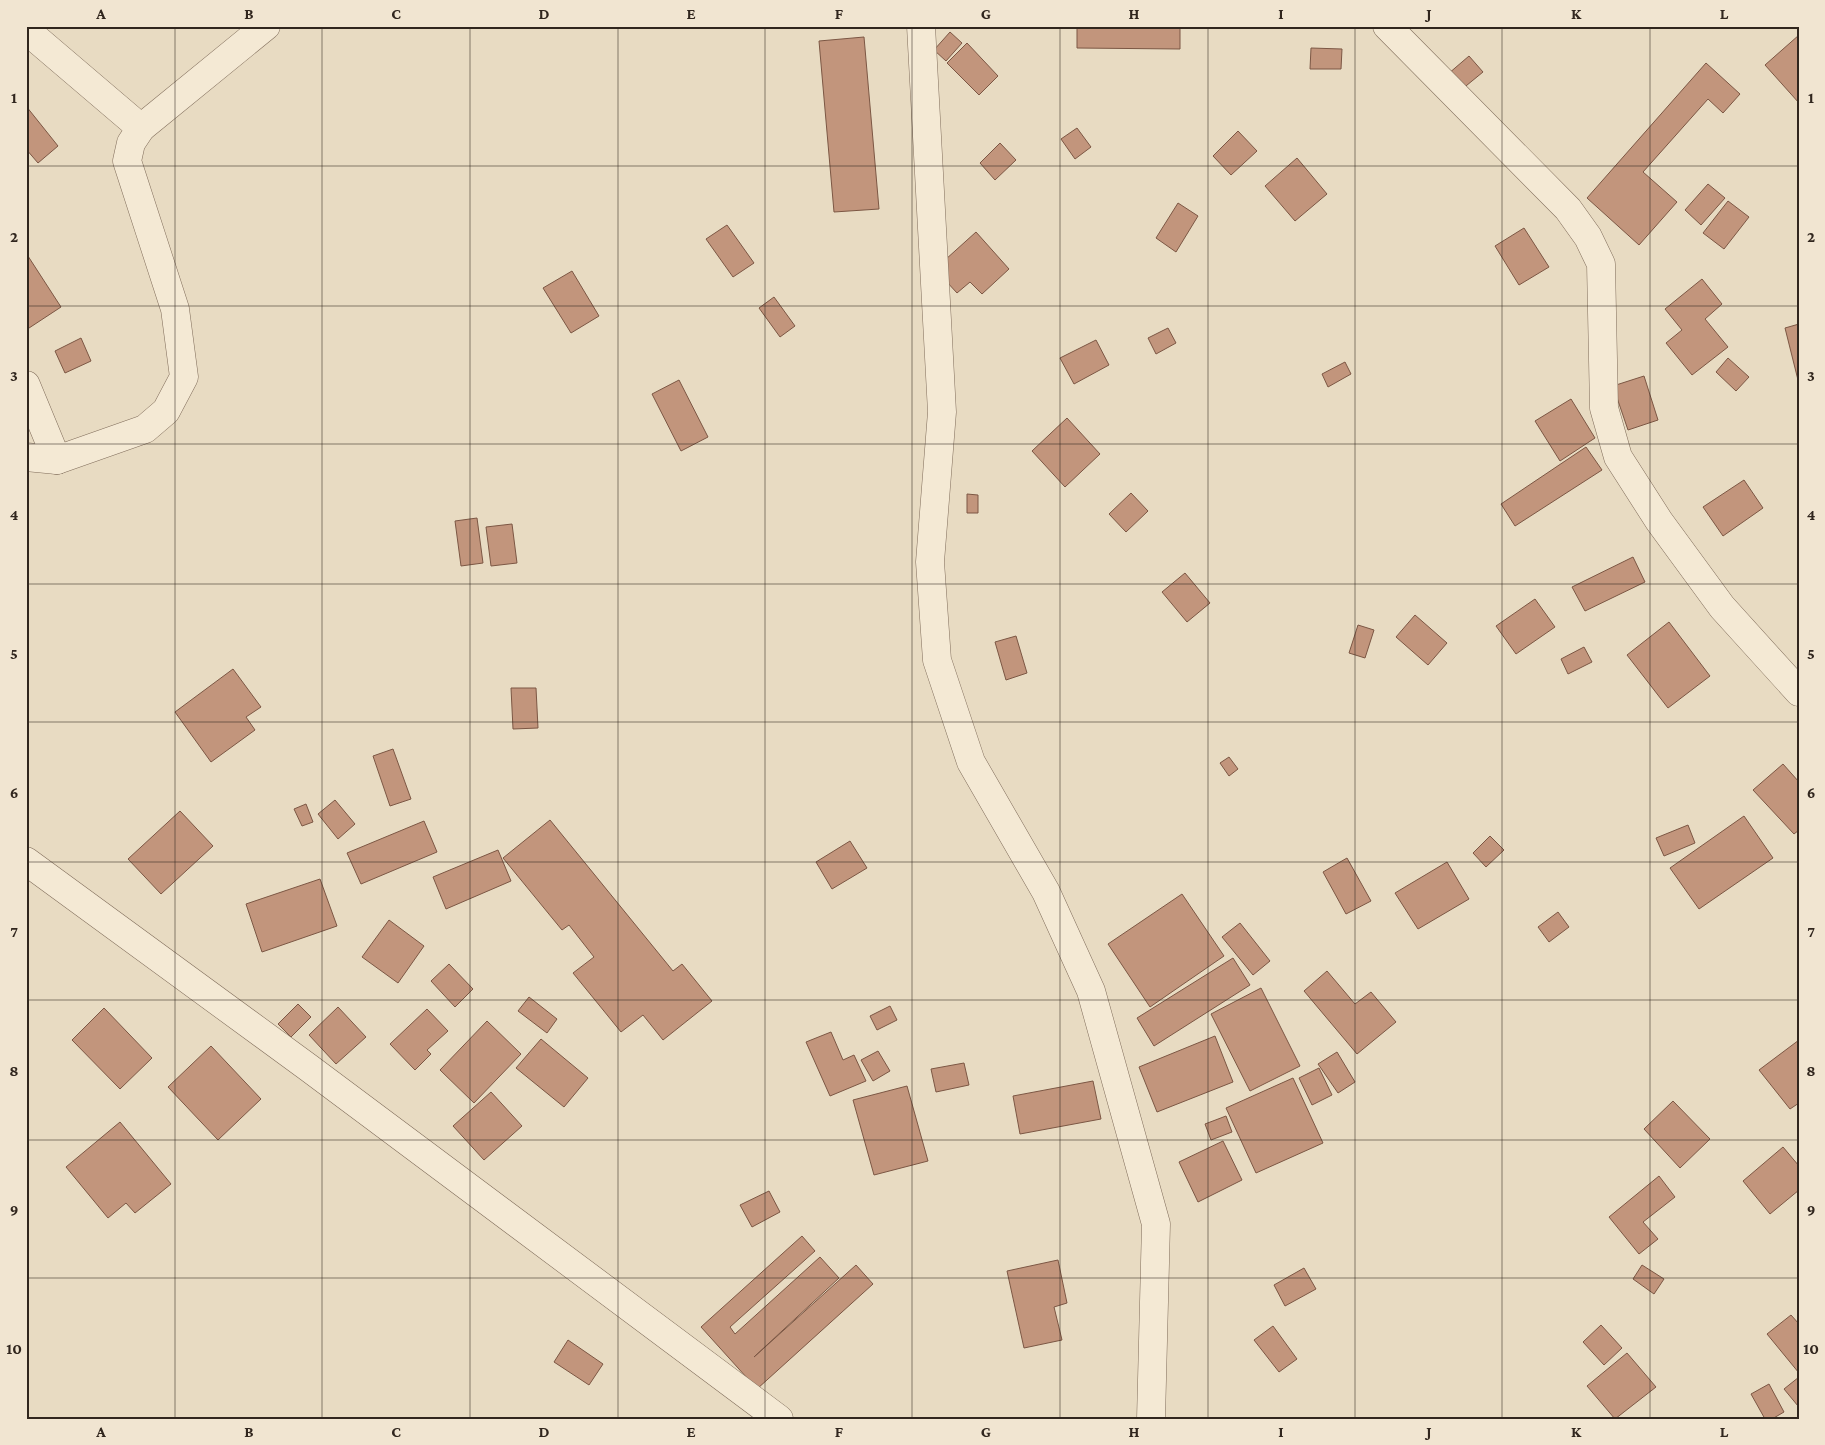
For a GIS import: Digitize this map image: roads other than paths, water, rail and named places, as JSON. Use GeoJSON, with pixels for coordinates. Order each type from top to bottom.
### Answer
{"type":"FeatureCollection","features":[{"type":"Feature","properties":{"kind":"street"},"geometry":{"type":"LineString","coordinates":[[26,457],[58,460],[145,429],[166,411],[184,377],[175,309],[127,161],[131,143],[141,128],[266,26]]}},
{"type":"Feature","properties":{"kind":"street"},"geometry":{"type":"LineString","coordinates":[[920,26],[942,412],[930,562],[938,660],[970,762],[1046,892],[1091,992],[1156,1224],[1151,1419]]}},
{"type":"Feature","properties":{"kind":"street"},"geometry":{"type":"LineString","coordinates":[[1388,26],[1568,209],[1588,237],[1601,264],[1604,408],[1618,457],[1659,521],[1722,607],[1799,692]]}},
{"type":"Feature","properties":{"kind":"street"},"geometry":{"type":"LineString","coordinates":[[26,30],[141,128]]}},
{"type":"Feature","properties":{"kind":"street"},"geometry":{"type":"LineString","coordinates":[[26,385],[58,460]]}},
{"type":"Feature","properties":{"kind":"street"},"geometry":{"type":"LineString","coordinates":[[26,861],[310,1068],[779,1419]]}}]}
